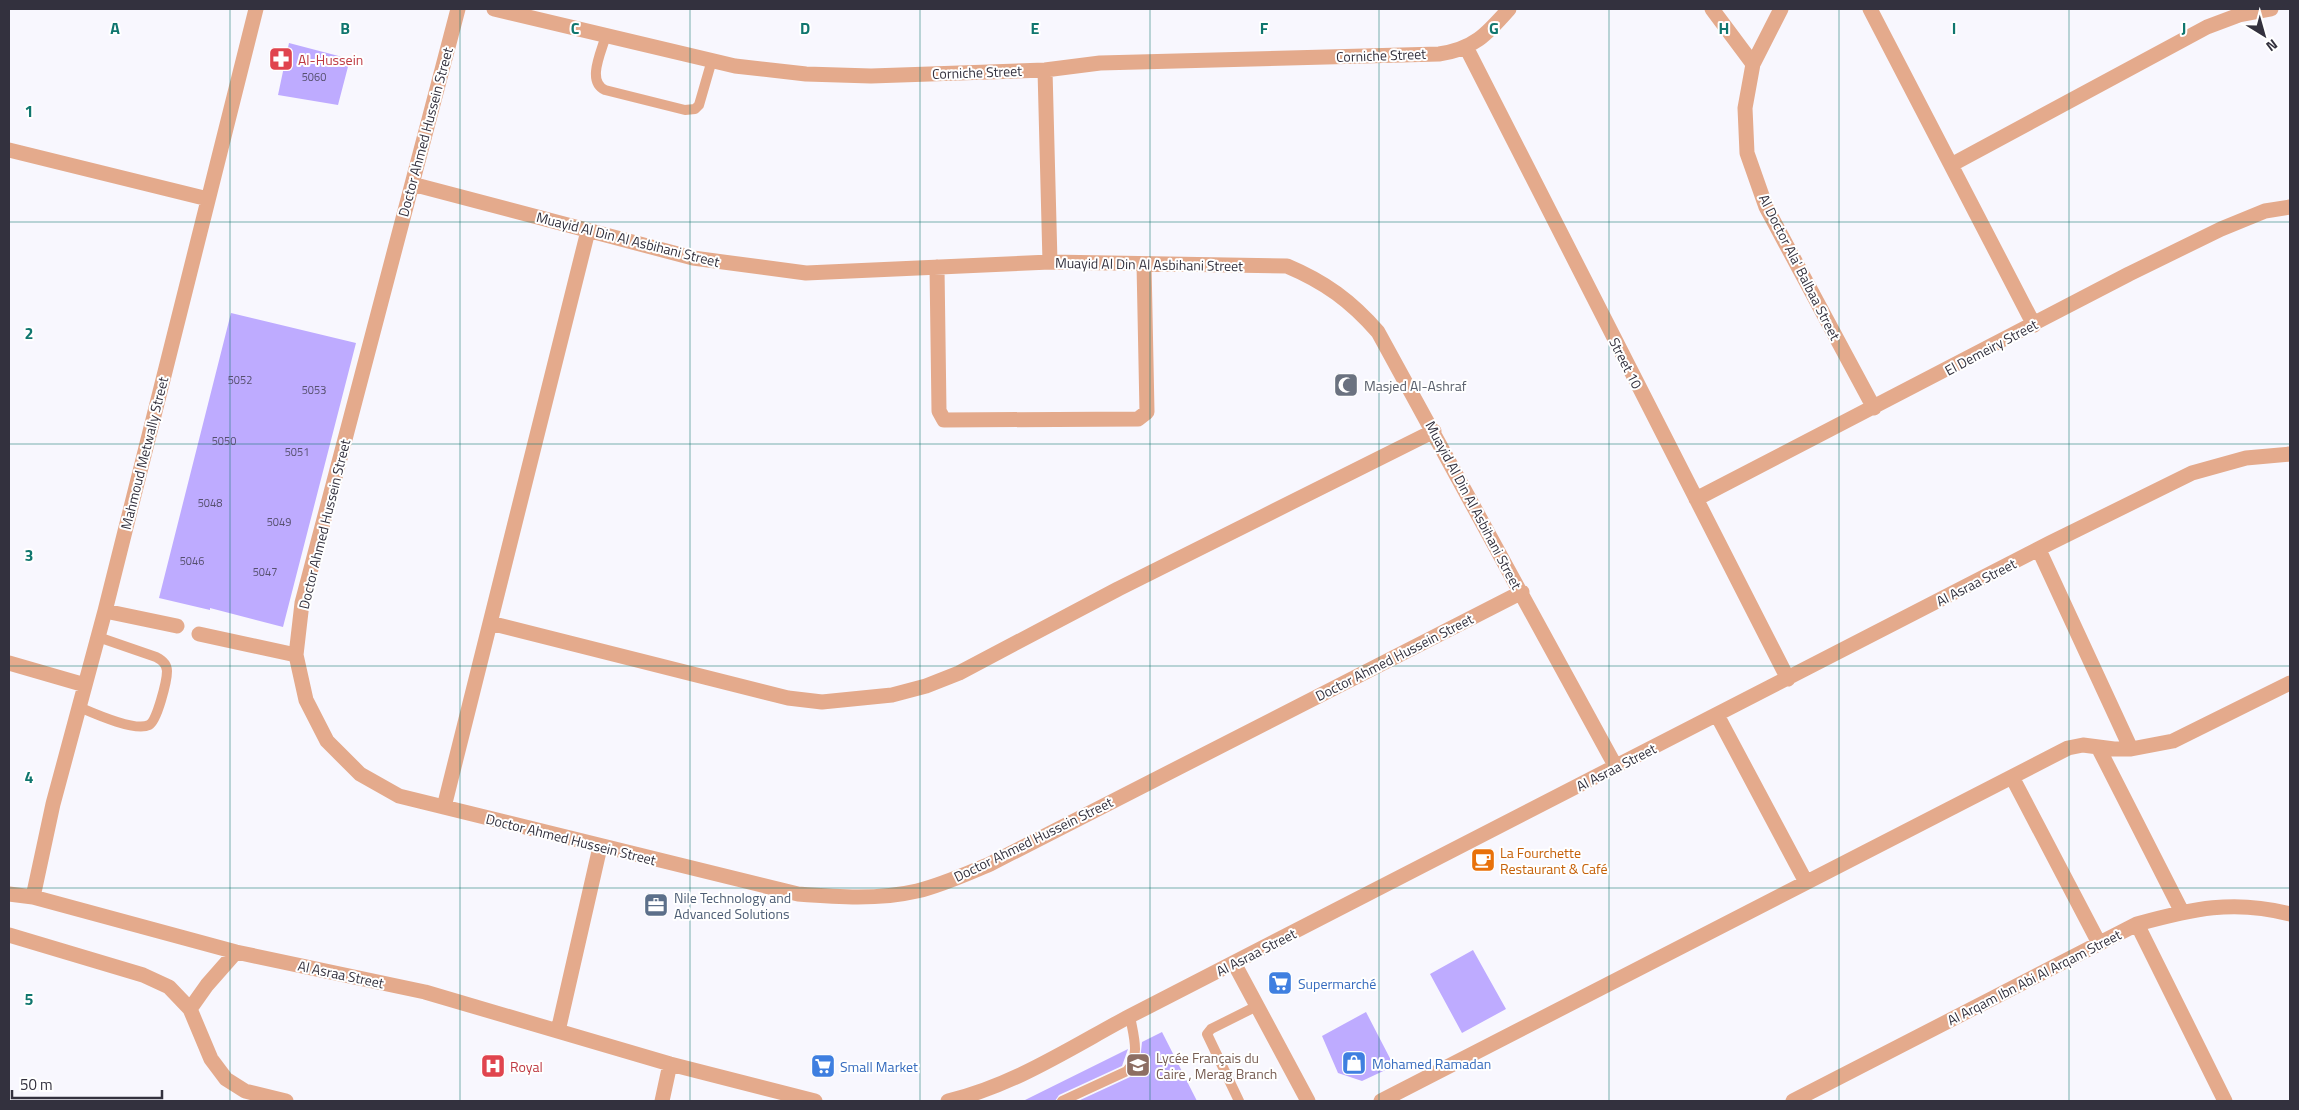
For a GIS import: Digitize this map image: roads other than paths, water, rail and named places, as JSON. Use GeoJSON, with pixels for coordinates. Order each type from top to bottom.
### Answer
{"type":"FeatureCollection","features":[{"type":"Feature","properties":{"kind":"street","name":"Mahmoud Metwally Street"},"geometry":{"type":"LineString","coordinates":[[33,897],[53,804],[105,611],[256,9]]}},
{"type":"Feature","properties":{"kind":"street","name":"Doctor Ahmed Hussein Street"},"geometry":{"type":"LineString","coordinates":[[458,9],[302,603],[296,655],[306,700],[328,741],[360,774],[399,796],[600,847],[798,894],[837,897],[884,896],[916,891],[943,883],[990,864],[1522,592]]}},
{"type":"Feature","properties":{"kind":"street","name":"Corniche Street"},"geometry":{"type":"LineString","coordinates":[[494,9],[735,66],[806,74],[852,75],[1045,70],[1100,63],[1439,54],[1466,47],[1482,38],[1509,9]]}},
{"type":"Feature","properties":{"kind":"street"},"geometry":{"type":"LineString","coordinates":[[1712,9],[1753,64]]}},
{"type":"Feature","properties":{"kind":"street","name":"Al Doctor Ala' Balbaa Street"},"geometry":{"type":"LineString","coordinates":[[1781,9],[1753,64],[1745,108],[1747,153],[1766,207],[1874,408]]}},
{"type":"Feature","properties":{"kind":"street"},"geometry":{"type":"LineString","coordinates":[[1870,9],[2034,324]]}},
{"type":"Feature","properties":{"kind":"street"},"geometry":{"type":"LineString","coordinates":[[1951,165],[2207,27],[2240,15],[2271,9]]}},
{"type":"Feature","properties":{"kind":"street","name":"Street 10"},"geometry":{"type":"LineString","coordinates":[[1466,47],[1788,679]]}},
{"type":"Feature","properties":{"kind":"street"},"geometry":{"type":"LineString","coordinates":[[1045,70],[1050,262]]}},
{"type":"Feature","properties":{"kind":"street"},"geometry":{"type":"LineString","coordinates":[[9,150],[208,199]]}},
{"type":"Feature","properties":{"kind":"street","name":"Muayid Al Din Al Asbihani Street"},"geometry":{"type":"LineString","coordinates":[[412,184],[693,258],[797,272],[1050,262],[1287,266],[1315,278],[1360,310],[1378,332],[1434,431],[1616,767]]}},
{"type":"Feature","properties":{"kind":"street","name":"El Demeiry Street"},"geometry":{"type":"LineString","coordinates":[[1696,499],[2129,274],[2265,211],[2290,207]]}},
{"type":"Feature","properties":{"kind":"street"},"geometry":{"type":"LineString","coordinates":[[444,807],[588,231]]}},
{"type":"Feature","properties":{"kind":"street"},"geometry":{"type":"LineString","coordinates":[[937,267],[939,411],[944,420],[1138,419],[1147,412],[1144,264]]}},
{"type":"Feature","properties":{"kind":"street"},"geometry":{"type":"LineString","coordinates":[[490,623],[788,698],[822,702],[892,695],[926,686],[959,674],[1118,589],[1434,431]]}},
{"type":"Feature","properties":{"kind":"street","name":"Al Asraa Street"},"geometry":{"type":"LineString","coordinates":[[948,1101],[973,1095],[1012,1079],[1130,1016],[2192,473],[2246,458],[2290,454]]}},
{"type":"Feature","properties":{"kind":"street"},"geometry":{"type":"LineString","coordinates":[[2039,550],[2131,749]]}},
{"type":"Feature","properties":{"kind":"street"},"geometry":{"type":"LineString","coordinates":[[105,611],[178,626]]}},
{"type":"Feature","properties":{"kind":"street"},"geometry":{"type":"LineString","coordinates":[[199,634],[296,655]]}},
{"type":"Feature","properties":{"kind":"street"},"geometry":{"type":"LineString","coordinates":[[9,663],[85,685]]}},
{"type":"Feature","properties":{"kind":"street"},"geometry":{"type":"LineString","coordinates":[[1381,1101],[2068,748],[2083,745],[2131,749],[2173,741],[2290,683]]}},
{"type":"Feature","properties":{"kind":"street"},"geometry":{"type":"LineString","coordinates":[[1717,715],[1806,882]]}},
{"type":"Feature","properties":{"kind":"street"},"geometry":{"type":"LineString","coordinates":[[2098,747],[2182,912]]}},
{"type":"Feature","properties":{"kind":"street"},"geometry":{"type":"LineString","coordinates":[[2012,777],[2099,944]]}},
{"type":"Feature","properties":{"kind":"street"},"geometry":{"type":"LineString","coordinates":[[558,1031],[600,847]]}},
{"type":"Feature","properties":{"kind":"street","name":"Al Asraa Street"},"geometry":{"type":"LineString","coordinates":[[9,894],[33,897],[236,952],[425,992],[670,1064],[815,1101]]}},
{"type":"Feature","properties":{"kind":"street","name":"Al Arqam Ibn Abi Al Arqam Street"},"geometry":{"type":"LineString","coordinates":[[1793,1101],[2137,924],[2182,912],[2223,905],[2268,908],[2290,914]]}},
{"type":"Feature","properties":{"kind":"street"},"geometry":{"type":"LineString","coordinates":[[2137,924],[2225,1101]]}},
{"type":"Feature","properties":{"kind":"street"},"geometry":{"type":"LineString","coordinates":[[9,935],[156,980],[169,987],[190,1009],[211,1059],[226,1079],[245,1091],[286,1101]]}},
{"type":"Feature","properties":{"kind":"street"},"geometry":{"type":"LineString","coordinates":[[190,1009],[207,985],[236,952]]}},
{"type":"Feature","properties":{"kind":"street"},"geometry":{"type":"LineString","coordinates":[[1234,963],[1308,1101]]}},
{"type":"Feature","properties":{"kind":"street"},"geometry":{"type":"LineString","coordinates":[[662,1101],[670,1064]]}},
{"type":"Feature","properties":{"kind":"lane"},"geometry":{"type":"LineString","coordinates":[[606,35],[595,78],[599,86],[605,90],[685,110],[690,110],[699,105],[712,60]]}},
{"type":"Feature","properties":{"kind":"lane"},"geometry":{"type":"LineString","coordinates":[[79,707],[120,723],[142,726],[149,725],[156,718],[167,671],[164,662],[156,657],[98,638]]}},
{"type":"Feature","properties":{"kind":"lane"},"geometry":{"type":"LineString","coordinates":[[1239,1101],[1207,1034],[1212,1029],[1257,1006]]}},
{"type":"Feature","properties":{"kind":"lane"},"geometry":{"type":"LineString","coordinates":[[1062,1101],[1127,1071],[1132,1066],[1136,1052],[1130,1016]]}},
{"type":"Feature","properties":{"kind":"place","name":"Al-Hussein"},"geometry":{"type":"Point","coordinates":[281,59]}},
{"type":"Feature","properties":{"kind":"place","name":"Masjed Al-Ashraf"},"geometry":{"type":"Point","coordinates":[1346,385]}},
{"type":"Feature","properties":{"kind":"place","name":"La Fourchette Restaurant & Café"},"geometry":{"type":"Point","coordinates":[1483,860]}},
{"type":"Feature","properties":{"kind":"place","name":"Nile Technology and Advanced Solutions"},"geometry":{"type":"Point","coordinates":[656,905]}},
{"type":"Feature","properties":{"kind":"place","name":"Supermarché"},"geometry":{"type":"Point","coordinates":[1280,983]}},
{"type":"Feature","properties":{"kind":"place","name":"Mohamed Ramadan"},"geometry":{"type":"Point","coordinates":[1354,1063]}},
{"type":"Feature","properties":{"kind":"place","name":"Lycée Français du Caire , Merag Branch"},"geometry":{"type":"Point","coordinates":[1138,1065]}},
{"type":"Feature","properties":{"kind":"place","name":"Royal"},"geometry":{"type":"Point","coordinates":[493,1066]}},
{"type":"Feature","properties":{"kind":"place","name":"Small Market"},"geometry":{"type":"Point","coordinates":[823,1066]}}]}
